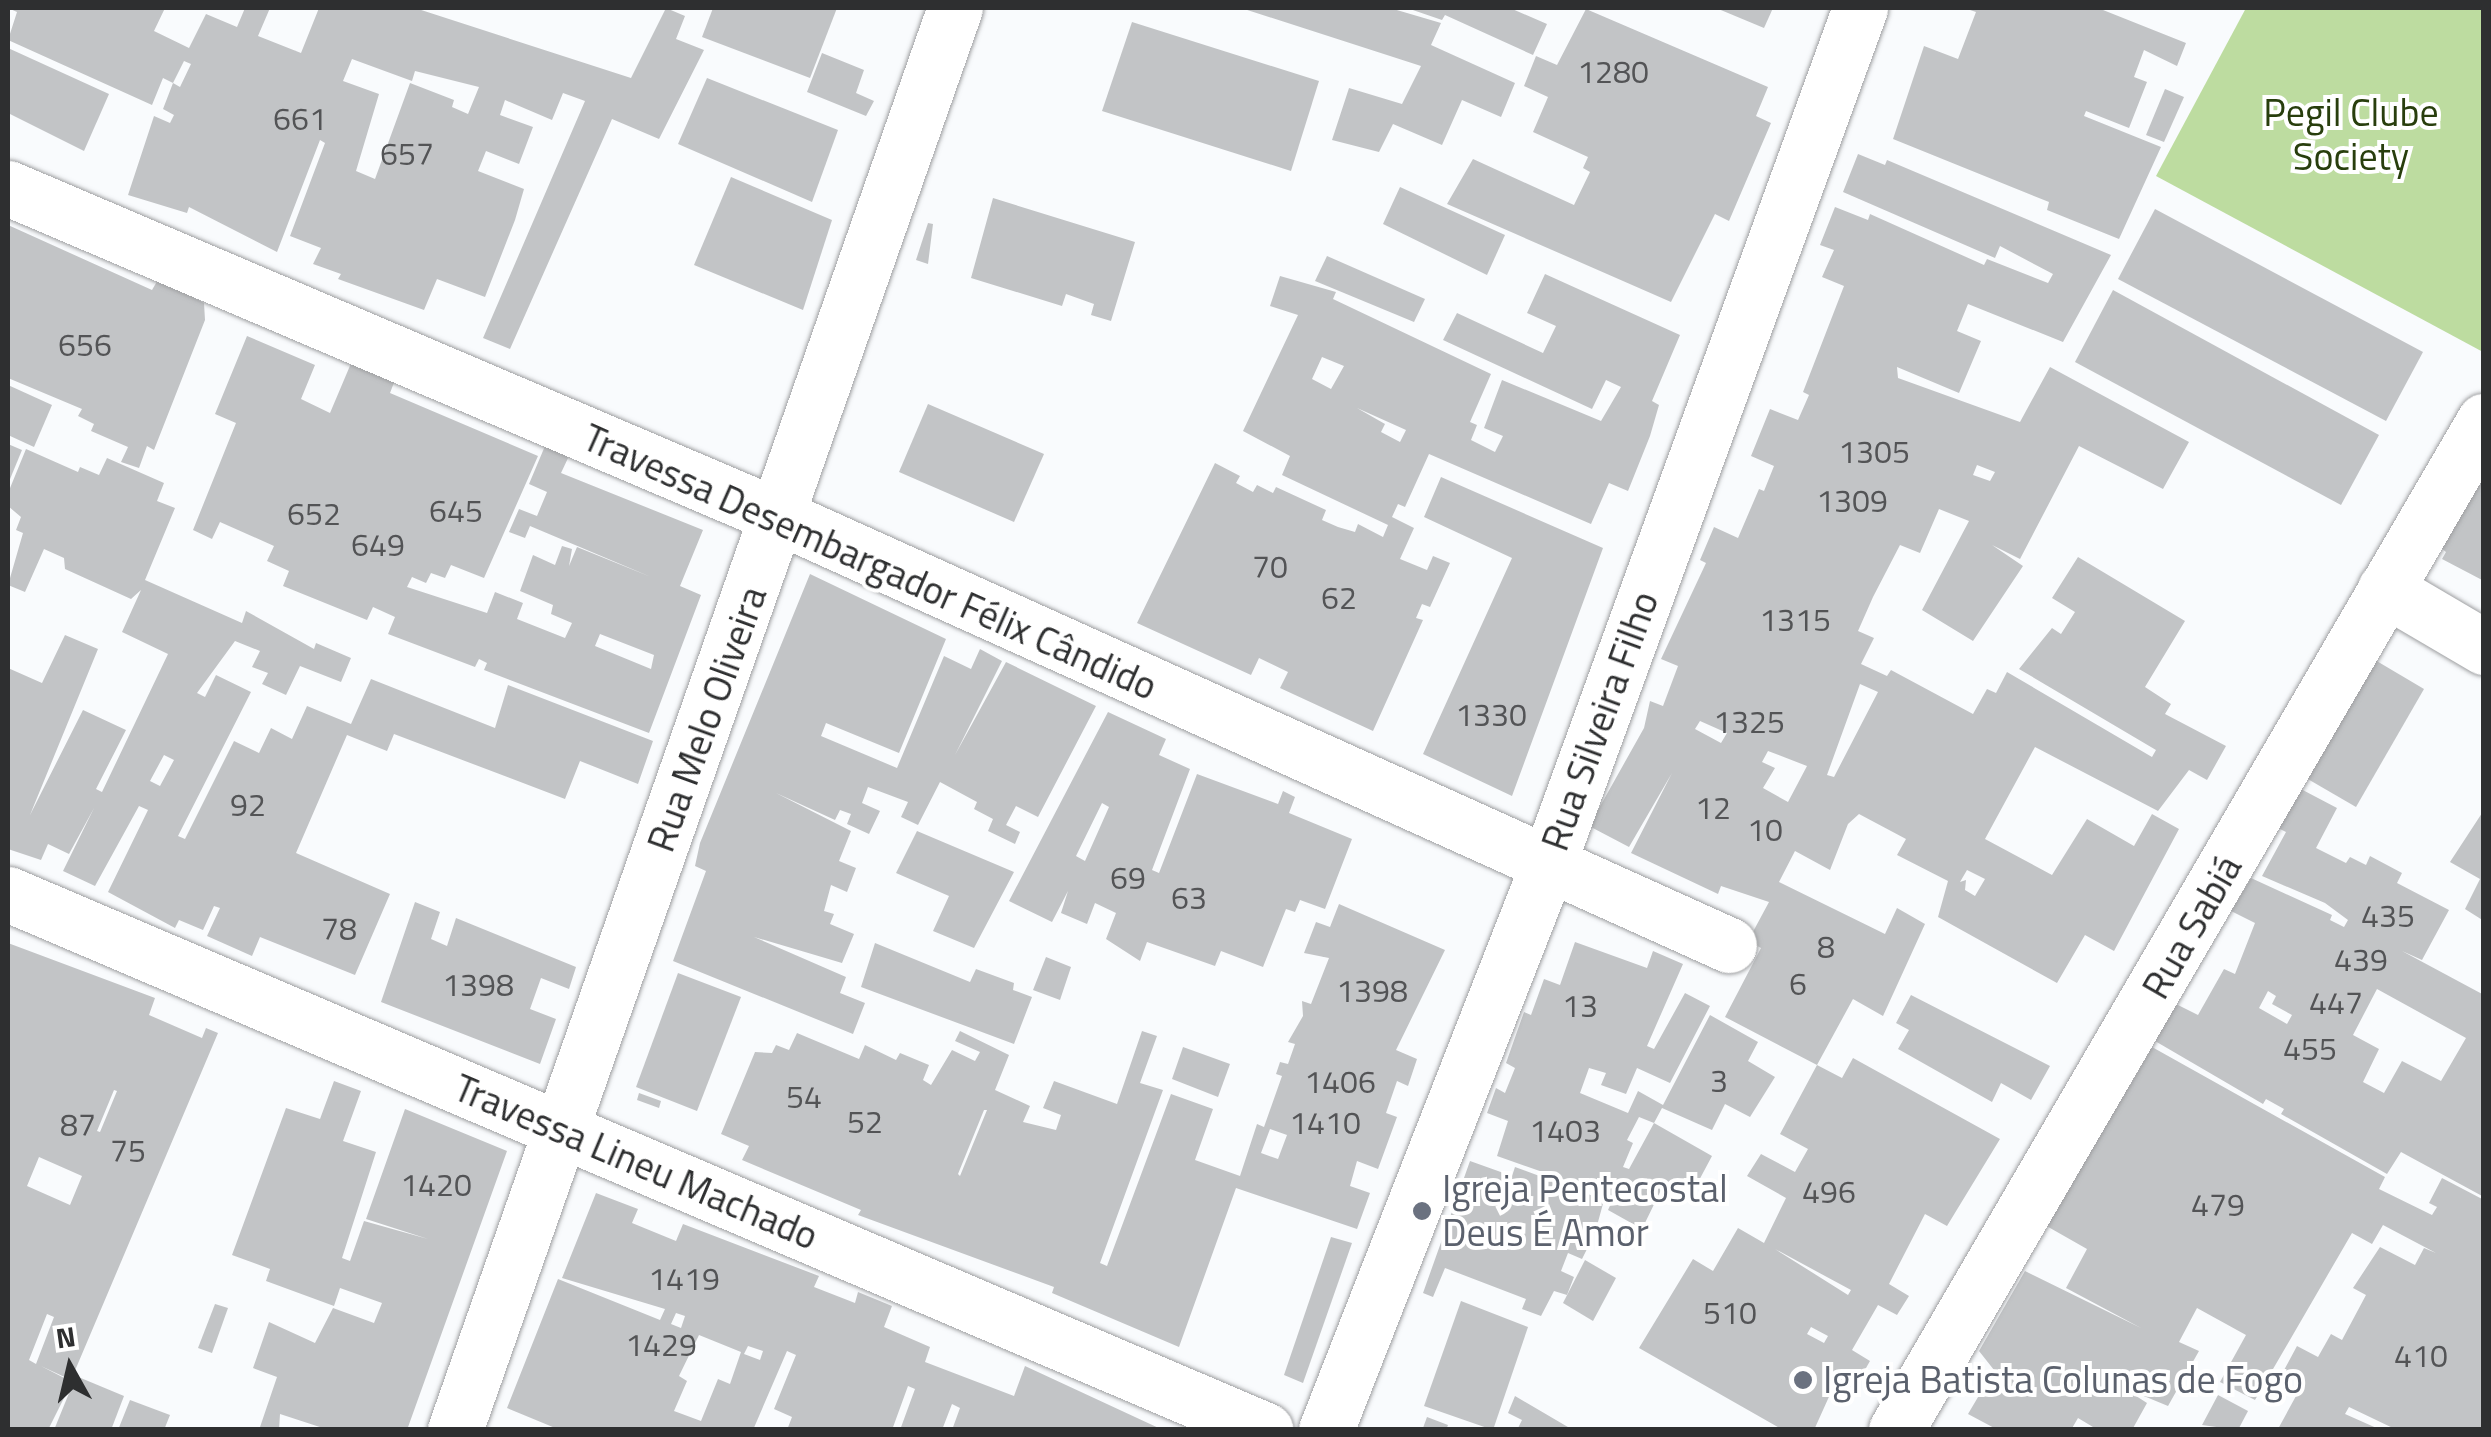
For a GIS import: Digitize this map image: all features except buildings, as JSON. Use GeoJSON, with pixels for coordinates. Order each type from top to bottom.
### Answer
{"type":"FeatureCollection","features":[{"type":"Feature","properties":{"kind":"street","name":"Rua Melo Oliveira"},"geometry":{"type":"LineString","coordinates":[[455,1430],[780,517],[955,8]]}},
{"type":"Feature","properties":{"kind":"street","name":"Rua Silveira Filho"},"geometry":{"type":"LineString","coordinates":[[1326,1430],[1548,864],[1860,8]]}},
{"type":"Feature","properties":{"kind":"street","name":"Travessa Desembargador Félix Cândido"},"geometry":{"type":"LineString","coordinates":[[8,188],[780,517],[1729,945]]}},
{"type":"Feature","properties":{"kind":"street","name":"Rua Sabiá"},"geometry":{"type":"LineString","coordinates":[[1896,1430],[2484,421]]}},
{"type":"Feature","properties":{"kind":"street"},"geometry":{"type":"LineString","coordinates":[[2385,589],[2484,648]]}},
{"type":"Feature","properties":{"kind":"street","name":"Travessa Lineu Machado"},"geometry":{"type":"LineString","coordinates":[[8,894],[1265,1430]]}},
{"type":"Feature","properties":{"kind":"green space","name":"Pegil Clube Society"},"geometry":{"type":"Polygon","coordinates":[[[2246,8],[2483,8],[2483,352],[2156,176],[2246,8]]]}},
{"type":"Feature","properties":{"kind":"place","name":"Igreja Pentecostal Deus É Amor"},"geometry":{"type":"Point","coordinates":[1422,1211]}},
{"type":"Feature","properties":{"kind":"place","name":"Igreja Batista Colunas de Fogo"},"geometry":{"type":"Point","coordinates":[1803,1380]}}]}
